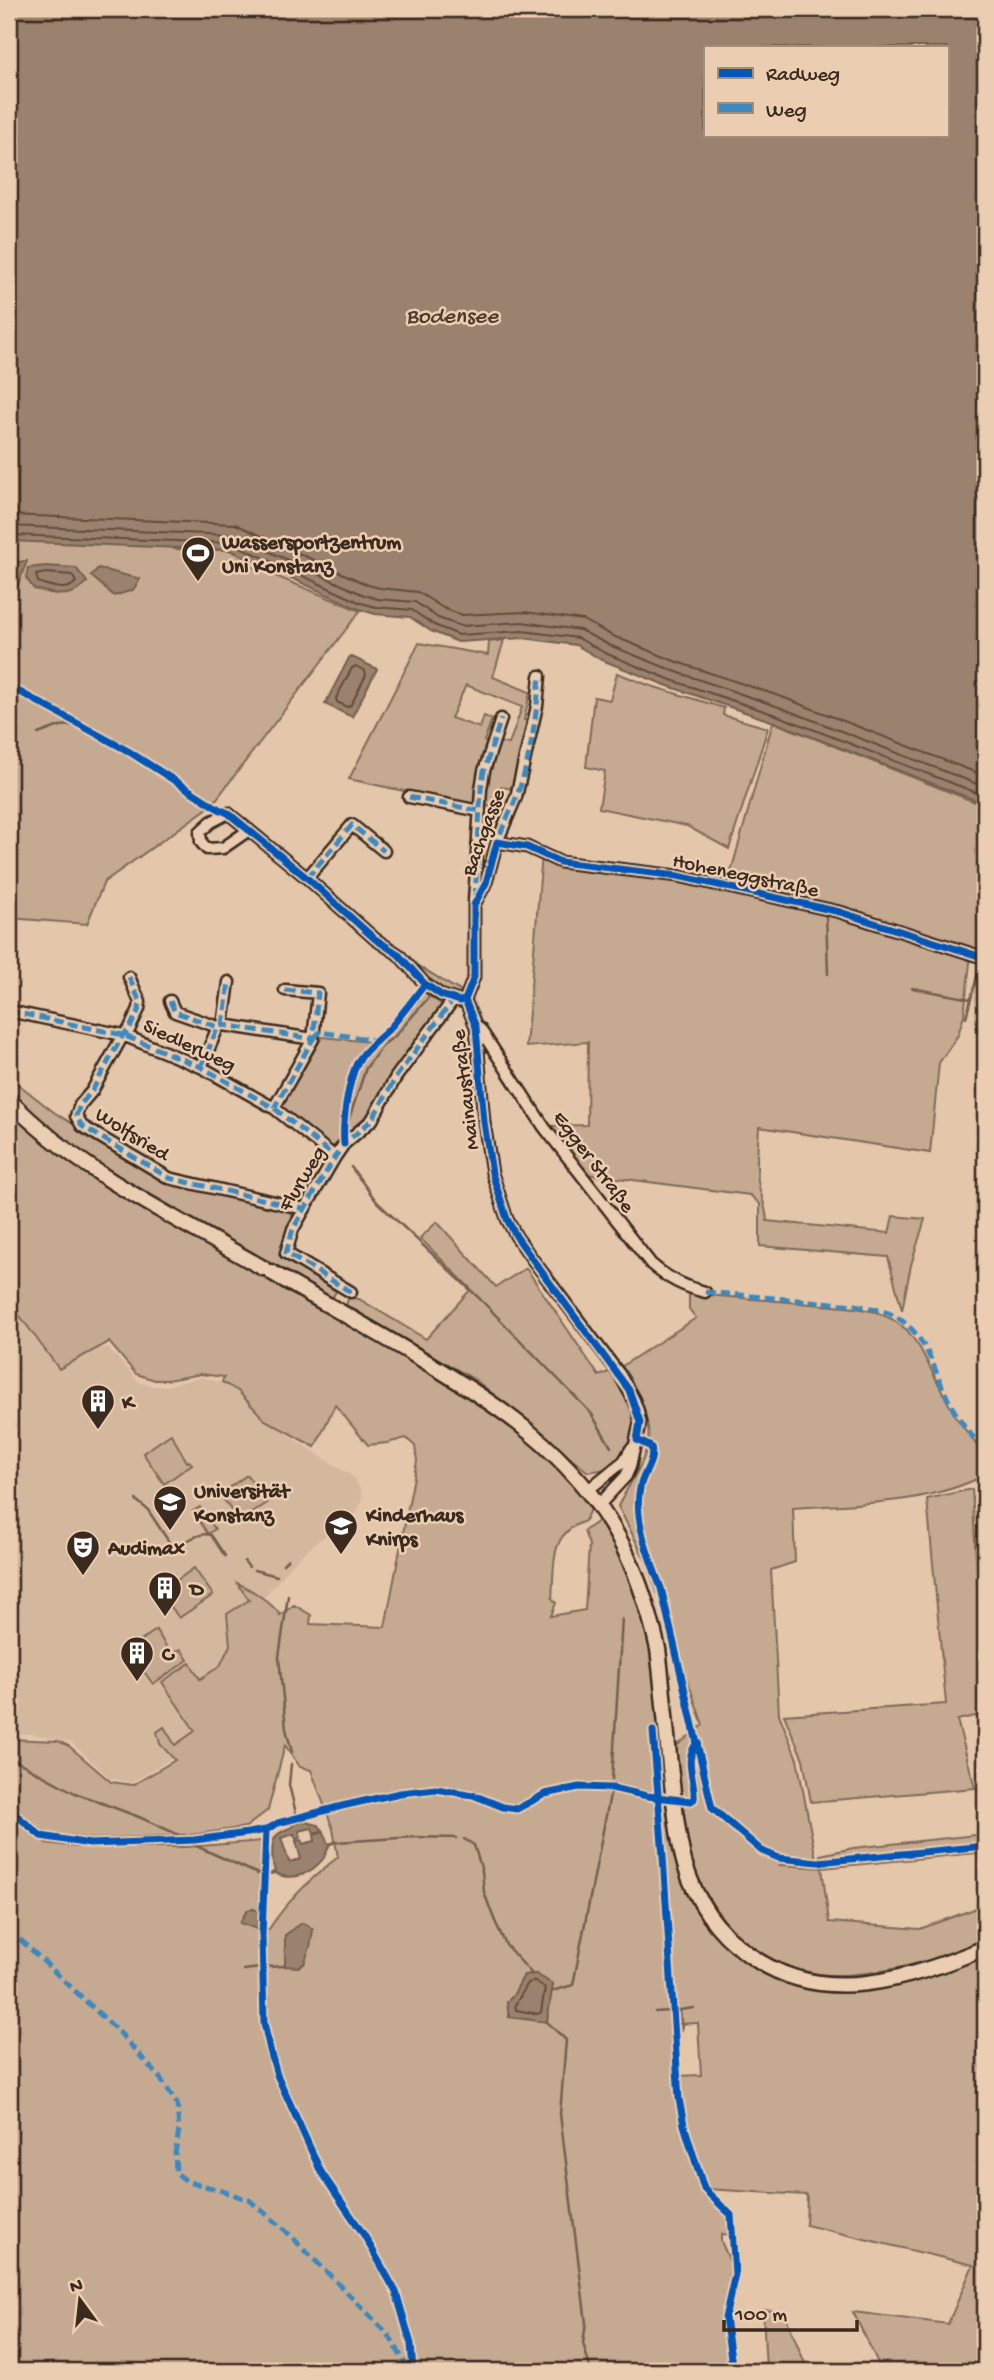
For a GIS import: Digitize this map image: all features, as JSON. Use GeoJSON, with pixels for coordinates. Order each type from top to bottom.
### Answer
{"type":"FeatureCollection","features":[{"type":"Feature","properties":{"kind":"main road"},"geometry":{"type":"LineString","coordinates":[[9,1100],[51,1139],[82,1162],[493,1403],[544,1444],[588,1490],[628,1556],[652,1620],[661,1674],[678,1831],[685,1864],[698,1899],[713,1924],[734,1944],[762,1964],[796,1979],[850,1985],[911,1976],[985,1948]]}},
{"type":"Feature","properties":{"kind":"street","name":"Bachgasse"},"geometry":{"type":"LineString","coordinates":[[459,1000],[474,977],[474,905],[486,883],[497,842],[516,797],[537,706],[540,676]]}},
{"type":"Feature","properties":{"kind":"street"},"geometry":{"type":"LineString","coordinates":[[474,905],[484,771],[501,719]]}},
{"type":"Feature","properties":{"kind":"street"},"geometry":{"type":"LineString","coordinates":[[409,797],[480,811]]}},
{"type":"Feature","properties":{"kind":"street","name":"Mainaustraße"},"geometry":{"type":"LineString","coordinates":[[249,830],[223,848],[207,849],[201,842],[200,832],[228,813],[249,830],[307,878],[375,940],[398,954],[425,984],[441,995],[459,1000],[476,1027],[484,1122],[492,1173],[507,1219],[533,1261],[629,1390],[640,1422],[626,1476],[599,1505]]}},
{"type":"Feature","properties":{"kind":"street"},"geometry":{"type":"LineString","coordinates":[[307,878],[352,825],[384,852]]}},
{"type":"Feature","properties":{"kind":"street","name":"Hoheneggstraße"},"geometry":{"type":"LineString","coordinates":[[497,842],[527,847],[560,862],[678,876],[841,912],[985,958]]}},
{"type":"Feature","properties":{"kind":"street"},"geometry":{"type":"LineString","coordinates":[[123,1035],[129,1030],[140,1002],[129,977]]}},
{"type":"Feature","properties":{"kind":"street"},"geometry":{"type":"LineString","coordinates":[[201,1067],[221,1026],[229,982]]}},
{"type":"Feature","properties":{"kind":"street"},"geometry":{"type":"LineString","coordinates":[[274,1108],[313,1039],[318,993],[285,990]]}},
{"type":"Feature","properties":{"kind":"street","name":"Flurweg"},"geometry":{"type":"LineString","coordinates":[[351,1292],[286,1253],[293,1229],[344,1144],[372,1120],[396,1077],[459,1000]]}},
{"type":"Feature","properties":{"kind":"street"},"geometry":{"type":"LineString","coordinates":[[170,1001],[175,1012],[221,1026],[313,1039]]}},
{"type":"Feature","properties":{"kind":"street","name":"Siedlerweg"},"geometry":{"type":"LineString","coordinates":[[9,1011],[123,1035],[201,1067],[274,1108],[335,1157]]}},
{"type":"Feature","properties":{"kind":"street","name":"Egger Straße"},"geometry":{"type":"LineString","coordinates":[[476,1027],[480,1029],[544,1127],[651,1264],[679,1284],[705,1292]]}},
{"type":"Feature","properties":{"kind":"street","name":"Wolfsried"},"geometry":{"type":"LineString","coordinates":[[123,1035],[92,1091],[80,1105],[76,1116],[82,1126],[169,1178],[305,1209]]}},
{"type":"Feature","properties":{"kind":"street"},"geometry":{"type":"LineString","coordinates":[[588,1490],[624,1461],[637,1440]]}},
{"type":"Feature","properties":{"kind":"shaded area"},"geometry":{"type":"Polygon","coordinates":[[[9,9],[174,549],[230,550],[247,558],[247,564],[360,611],[212,805],[104,882],[87,924],[9,918],[9,9]]]}},
{"type":"Feature","properties":{"kind":"shaded area"},"geometry":{"type":"Polygon","coordinates":[[[504,640],[493,677],[530,692],[524,720],[531,722],[514,789],[501,787],[493,811],[485,803],[487,774],[498,742],[509,744],[522,707],[466,685],[451,718],[480,728],[484,716],[492,719],[484,741],[489,744],[477,807],[349,779],[419,643],[488,655],[489,642],[504,640]]]}},
{"type":"Feature","properties":{"kind":"shaded area"},"geometry":{"type":"Polygon","coordinates":[[[617,673],[724,708],[723,715],[768,728],[729,849],[687,826],[599,808],[605,771],[586,767],[594,697],[610,700],[617,673]]]}},
{"type":"Feature","properties":{"kind":"shaded area"},"geometry":{"type":"Polygon","coordinates":[[[773,722],[985,806],[985,958],[971,954],[964,1015],[958,1035],[939,1063],[930,1153],[759,1127],[758,1178],[767,1221],[889,1233],[893,1216],[925,1219],[911,1265],[902,1310],[888,1257],[760,1246],[760,1204],[750,1195],[586,1174],[550,1126],[587,1125],[588,1042],[526,1047],[542,854],[561,863],[727,886],[773,722]]]}},
{"type":"Feature","properties":{"kind":"shaded area"},"geometry":{"type":"Polygon","coordinates":[[[415,965],[461,991],[457,996],[445,994],[428,981],[415,965]]]}},
{"type":"Feature","properties":{"kind":"shaded area"},"geometry":{"type":"Polygon","coordinates":[[[424,992],[445,1007],[413,1045],[369,1118],[350,1136],[344,1133],[359,1063],[424,992]]]}},
{"type":"Feature","properties":{"kind":"shaded area"},"geometry":{"type":"Polygon","coordinates":[[[322,1037],[371,1042],[357,1059],[349,1077],[342,1114],[340,1146],[328,1147],[280,1110],[322,1037]]]}},
{"type":"Feature","properties":{"kind":"shaded area"},"geometry":{"type":"Polygon","coordinates":[[[9,1077],[55,1113],[165,1180],[291,1210],[290,1228],[281,1257],[336,1291],[331,1301],[81,1154],[31,1112],[9,1087],[9,1077]]]}},
{"type":"Feature","properties":{"kind":"shaded area"},"geometry":{"type":"Polygon","coordinates":[[[9,1109],[25,1126],[95,1178],[202,1242],[419,1363],[513,1426],[570,1481],[591,1507],[585,1521],[573,1527],[559,1542],[553,1574],[552,1598],[556,1603],[551,1616],[585,1610],[589,1545],[584,1531],[605,1516],[633,1565],[675,1747],[703,1725],[646,1561],[618,1506],[643,1458],[648,1442],[647,1423],[641,1402],[622,1366],[696,1318],[689,1309],[689,1290],[707,1295],[856,1308],[876,1312],[907,1330],[920,1348],[955,1416],[985,1456],[985,1475],[963,1485],[916,1497],[793,1508],[795,1562],[771,1570],[779,1714],[797,1759],[816,1859],[791,1856],[780,1865],[821,1868],[820,1855],[853,1848],[985,1834],[985,1854],[822,1868],[829,1922],[920,1929],[985,1905],[985,1942],[924,1962],[861,1974],[815,1975],[793,1968],[762,1954],[725,1922],[696,1874],[684,1833],[691,1875],[721,1937],[798,1983],[914,1980],[985,1956],[985,2059],[981,2067],[985,2069],[985,2371],[882,2371],[853,2312],[948,2324],[973,2265],[806,2225],[807,2195],[705,2189],[731,2215],[734,2235],[721,2234],[721,2241],[735,2274],[725,2318],[733,2371],[412,2371],[410,2364],[407,2366],[410,2371],[9,2371],[9,1815],[46,1843],[76,1847],[188,1847],[262,1841],[258,1911],[253,1909],[257,1929],[269,1929],[300,1890],[338,1857],[333,1829],[311,1770],[300,1767],[285,1745],[268,1810],[246,1827],[190,1835],[92,1839],[45,1833],[9,1805],[9,1739],[58,1741],[69,1746],[111,1782],[133,1785],[175,1760],[160,1744],[157,1732],[164,1727],[175,1745],[195,1731],[162,1682],[190,1663],[200,1679],[220,1666],[230,1645],[227,1614],[249,1600],[237,1583],[261,1597],[280,1615],[294,1605],[311,1615],[310,1624],[385,1627],[417,1461],[415,1446],[406,1438],[368,1445],[335,1405],[315,1447],[265,1420],[238,1391],[222,1382],[224,1377],[201,1374],[155,1380],[136,1374],[109,1342],[59,1369],[9,1301],[9,1109]],[[587,1784],[543,1792],[525,1802],[526,1809],[546,1798],[586,1791],[587,1784]],[[537,1974],[524,1975],[507,2002],[509,2016],[537,1974]],[[698,2023],[675,2024],[678,2076],[701,2075],[698,2023]]]}},
{"type":"Feature","properties":{"kind":"shaded area"},"geometry":{"type":"Polygon","coordinates":[[[437,1222],[496,1287],[526,1268],[599,1376],[611,1371],[631,1409],[636,1426],[624,1456],[606,1469],[588,1472],[477,1381],[346,1305],[349,1297],[359,1299],[426,1339],[471,1289],[420,1238],[437,1222]]]}},
{"type":"Feature","properties":{"kind":"shaded area","name":"Universität Konstanz"},"geometry":{"type":"Polygon","coordinates":[[[9,1296],[85,1347],[108,1348],[139,1382],[167,1386],[201,1377],[223,1383],[238,1391],[265,1420],[353,1477],[361,1490],[362,1501],[358,1511],[345,1524],[319,1540],[298,1558],[260,1602],[190,1750],[131,1783],[110,1778],[71,1742],[32,1734],[9,1734],[9,1296]]]}},
{"type":"Feature","properties":{"kind":"shaded area"},"geometry":{"type":"Polygon","coordinates":[[[171,1434],[187,1462],[192,1464],[164,1484],[143,1453],[171,1434]]]}},
{"type":"Feature","properties":{"kind":"shaded area"},"geometry":{"type":"Polygon","coordinates":[[[247,1475],[261,1494],[259,1496],[267,1503],[239,1522],[220,1494],[247,1475]]]}},
{"type":"Feature","properties":{"kind":"shaded area"},"geometry":{"type":"Polygon","coordinates":[[[972,1489],[985,1714],[957,1720],[975,1788],[811,1802],[803,1759],[784,1715],[946,1704],[927,1499],[972,1489]]]}},
{"type":"Feature","properties":{"kind":"shaded area"},"geometry":{"type":"Polygon","coordinates":[[[200,1507],[215,1529],[208,1534],[193,1511],[200,1507]]]}},
{"type":"Feature","properties":{"kind":"shaded area"},"geometry":{"type":"Polygon","coordinates":[[[194,1568],[213,1595],[179,1618],[161,1592],[194,1568]]]}},
{"type":"Feature","properties":{"kind":"shaded area"},"geometry":{"type":"Polygon","coordinates":[[[156,1630],[171,1654],[181,1649],[188,1660],[153,1684],[128,1650],[156,1630]]]}},
{"type":"Feature","properties":{"kind":"shaded area"},"geometry":{"type":"Polygon","coordinates":[[[763,2310],[784,2312],[808,2371],[766,2371],[763,2310]]]}},
{"type":"Feature","properties":{"kind":"water","name":"Bodensee"},"geometry":{"type":"Polygon","coordinates":[[[9,9],[985,9],[985,804],[774,722],[668,686],[602,660],[576,645],[523,638],[458,642],[431,631],[410,617],[375,614],[359,609],[230,550],[9,541],[9,9]]]}},
{"type":"Feature","properties":{"kind":"water"},"geometry":{"type":"Polygon","coordinates":[[[27,561],[16,590],[9,589],[9,563],[27,561]]]}},
{"type":"Feature","properties":{"kind":"water"},"geometry":{"type":"Polygon","coordinates":[[[28,568],[76,568],[87,582],[68,594],[34,589],[26,578],[28,568]]]}},
{"type":"Feature","properties":{"kind":"water"},"geometry":{"type":"Polygon","coordinates":[[[98,568],[140,579],[133,590],[114,596],[91,576],[98,568]]]}},
{"type":"Feature","properties":{"kind":"water"},"geometry":{"type":"Polygon","coordinates":[[[350,656],[377,669],[352,717],[325,704],[350,656]]]}},
{"type":"Feature","properties":{"kind":"water"},"geometry":{"type":"Polygon","coordinates":[[[292,1823],[318,1825],[323,1830],[314,1833],[312,1828],[299,1831],[301,1837],[296,1839],[294,1834],[281,1838],[289,1862],[301,1859],[296,1841],[301,1840],[303,1844],[315,1841],[314,1835],[324,1832],[330,1844],[323,1859],[313,1869],[301,1875],[288,1877],[270,1874],[275,1871],[272,1848],[277,1835],[293,1826],[292,1823]]]}},
{"type":"Feature","properties":{"kind":"water"},"geometry":{"type":"Polygon","coordinates":[[[247,1910],[258,1911],[257,1929],[240,1923],[247,1910]]]}},
{"type":"Feature","properties":{"kind":"water"},"geometry":{"type":"Polygon","coordinates":[[[302,1923],[313,1930],[304,1964],[298,1967],[285,1966],[285,1935],[302,1923]]]}},
{"type":"Feature","properties":{"kind":"water"},"geometry":{"type":"Polygon","coordinates":[[[536,1974],[553,1984],[547,2022],[509,2017],[507,2002],[524,1975],[536,1974]]]}},
{"type":"Feature","properties":{"kind":"waterway"},"geometry":{"type":"LineString","coordinates":[[9,688],[73,725]]}},
{"type":"Feature","properties":{"kind":"waterway"},"geometry":{"type":"LineString","coordinates":[[38,734],[60,726],[73,725]]}},
{"type":"Feature","properties":{"kind":"waterway"},"geometry":{"type":"LineString","coordinates":[[826,912],[828,974]]}},
{"type":"Feature","properties":{"kind":"waterway"},"geometry":{"type":"LineString","coordinates":[[932,946],[981,962],[966,1017]]}},
{"type":"Feature","properties":{"kind":"waterway"},"geometry":{"type":"LineString","coordinates":[[912,988],[971,999]]}},
{"type":"Feature","properties":{"kind":"waterway"},"geometry":{"type":"LineString","coordinates":[[347,1136],[346,1128],[366,1068],[384,1044],[395,1036],[429,997]]}},
{"type":"Feature","properties":{"kind":"waterway"},"geometry":{"type":"LineString","coordinates":[[351,1167],[377,1202],[480,1299],[591,1413],[611,1447]]}},
{"type":"Feature","properties":{"kind":"waterway"},"geometry":{"type":"LineString","coordinates":[[136,1500],[148,1510],[171,1545],[201,1535],[211,1535],[225,1556]]}},
{"type":"Feature","properties":{"kind":"waterway"},"geometry":{"type":"LineString","coordinates":[[283,1564],[288,1559]]}},
{"type":"Feature","properties":{"kind":"waterway"},"geometry":{"type":"LineString","coordinates":[[244,1561],[249,1567]]}},
{"type":"Feature","properties":{"kind":"waterway"},"geometry":{"type":"LineString","coordinates":[[254,1570],[277,1576]]}},
{"type":"Feature","properties":{"kind":"waterway"},"geometry":{"type":"LineString","coordinates":[[288,1596],[279,1657],[286,1729],[292,1752]]}},
{"type":"Feature","properties":{"kind":"waterway"},"geometry":{"type":"LineString","coordinates":[[612,1780],[622,1619]]}},
{"type":"Feature","properties":{"kind":"waterway"},"geometry":{"type":"LineString","coordinates":[[9,1757],[75,1793],[179,1835],[185,1835]]}},
{"type":"Feature","properties":{"kind":"waterway"},"geometry":{"type":"LineString","coordinates":[[291,1764],[289,1785],[296,1813]]}},
{"type":"Feature","properties":{"kind":"waterway"},"geometry":{"type":"LineString","coordinates":[[552,1991],[573,1985],[610,1795]]}},
{"type":"Feature","properties":{"kind":"waterway"},"geometry":{"type":"LineString","coordinates":[[294,1823],[297,1819]]}},
{"type":"Feature","properties":{"kind":"waterway"},"geometry":{"type":"LineString","coordinates":[[337,1842],[414,1837],[456,1838]]}},
{"type":"Feature","properties":{"kind":"waterway"},"geometry":{"type":"LineString","coordinates":[[464,1839],[474,1845],[482,1871],[484,1892],[506,1945],[532,1974]]}},
{"type":"Feature","properties":{"kind":"waterway"},"geometry":{"type":"LineString","coordinates":[[330,1844],[335,1842]]}},
{"type":"Feature","properties":{"kind":"waterway"},"geometry":{"type":"LineString","coordinates":[[194,1845],[258,1874]]}},
{"type":"Feature","properties":{"kind":"waterway"},"geometry":{"type":"LineString","coordinates":[[266,1967],[285,1966]]}},
{"type":"Feature","properties":{"kind":"waterway"},"geometry":{"type":"LineString","coordinates":[[244,1970],[260,1968]]}},
{"type":"Feature","properties":{"kind":"waterway"},"geometry":{"type":"LineString","coordinates":[[682,2030],[680,2010],[694,2008]]}},
{"type":"Feature","properties":{"kind":"waterway"},"geometry":{"type":"LineString","coordinates":[[655,2012],[669,2011]]}},
{"type":"Feature","properties":{"kind":"waterway"},"geometry":{"type":"LineString","coordinates":[[547,2022],[566,2040],[560,2114],[586,2323],[583,2343],[591,2371]]}},
{"type":"Feature","properties":{"kind":"marked path"},"geometry":{"type":"LineString","coordinates":[[496,848],[526,769],[540,676]]}},
{"type":"Feature","properties":{"kind":"marked path"},"geometry":{"type":"LineString","coordinates":[[475,898],[481,789],[501,719]]}},
{"type":"Feature","properties":{"kind":"marked path"},"geometry":{"type":"LineString","coordinates":[[409,797],[480,811]]}},
{"type":"Feature","properties":{"kind":"marked path"},"geometry":{"type":"LineString","coordinates":[[307,878],[352,825],[384,851]]}},
{"type":"Feature","properties":{"kind":"marked path"},"geometry":{"type":"LineString","coordinates":[[129,977],[140,1002],[139,1009],[92,1091],[80,1105],[76,1116],[82,1126],[169,1178],[305,1209]]}},
{"type":"Feature","properties":{"kind":"marked path"},"geometry":{"type":"LineString","coordinates":[[223,1025],[229,982]]}},
{"type":"Feature","properties":{"kind":"marked path"},"geometry":{"type":"LineString","coordinates":[[285,990],[318,993],[313,1039]]}},
{"type":"Feature","properties":{"kind":"marked path"},"geometry":{"type":"LineString","coordinates":[[351,1292],[286,1253],[293,1229],[344,1144],[372,1120],[396,1077],[453,1000]]}},
{"type":"Feature","properties":{"kind":"marked path"},"geometry":{"type":"LineString","coordinates":[[170,1001],[175,1012],[218,1027],[223,1025],[313,1039],[274,1108]]}},
{"type":"Feature","properties":{"kind":"marked path"},"geometry":{"type":"LineString","coordinates":[[9,1011],[123,1035],[201,1067],[274,1108],[335,1157]]}},
{"type":"Feature","properties":{"kind":"marked path"},"geometry":{"type":"LineString","coordinates":[[201,1067],[218,1027]]}},
{"type":"Feature","properties":{"kind":"marked path"},"geometry":{"type":"LineString","coordinates":[[313,1039],[320,1032],[375,1040]]}},
{"type":"Feature","properties":{"kind":"marked path"},"geometry":{"type":"LineString","coordinates":[[705,1292],[855,1305],[894,1316],[905,1323],[920,1340],[954,1409],[985,1450]]}},
{"type":"Feature","properties":{"kind":"marked path"},"geometry":{"type":"LineString","coordinates":[[9,1929],[121,2034],[160,2078],[177,2104],[179,2130],[175,2154],[176,2173],[188,2182],[249,2200],[283,2228],[388,2334],[410,2371]]}},
{"type":"Feature","properties":{"kind":"cycle path"},"geometry":{"type":"LineString","coordinates":[[9,686],[128,751],[228,813],[375,939],[398,954],[425,984],[441,995],[459,1001],[465,1000]]}},
{"type":"Feature","properties":{"kind":"cycle path"},"geometry":{"type":"LineString","coordinates":[[465,1000],[474,977],[474,905],[486,883],[497,842],[527,847],[560,862],[678,876],[840,912],[985,958]]}},
{"type":"Feature","properties":{"kind":"cycle path"},"geometry":{"type":"LineString","coordinates":[[344,1144],[346,1103],[357,1063],[368,1048],[391,1027],[425,984]]}},
{"type":"Feature","properties":{"kind":"cycle path"},"geometry":{"type":"LineString","coordinates":[[465,1000],[476,1027],[484,1122],[492,1173],[507,1219],[533,1260],[629,1390],[640,1422],[637,1440],[651,1447],[650,1463],[641,1483],[638,1500],[641,1526],[661,1588],[712,1808],[762,1851],[779,1858],[818,1862],[985,1846]]}},
{"type":"Feature","properties":{"kind":"cycle path"},"geometry":{"type":"LineString","coordinates":[[653,1731],[679,2099],[684,2125],[704,2189],[731,2215],[735,2274],[725,2318],[733,2371]]}},
{"type":"Feature","properties":{"kind":"cycle path"},"geometry":{"type":"LineString","coordinates":[[9,1809],[41,1836],[90,1844],[194,1840],[248,1833],[342,1806],[400,1793],[436,1789],[473,1795],[503,1807],[517,1809],[545,1794],[579,1787],[612,1788],[647,1796],[691,1801],[694,1799],[694,1792],[690,1762],[698,1742]]}},
{"type":"Feature","properties":{"kind":"cycle path"},"geometry":{"type":"LineString","coordinates":[[266,1830],[262,1935],[264,2023],[270,2050],[277,2075],[321,2172],[364,2235],[396,2292],[411,2344],[413,2371]]}},
{"type":"Feature","properties":{"kind":"place","name":"Wassersportzentrum Uni Konstanz"},"geometry":{"type":"Point","coordinates":[198,583]}},
{"type":"Feature","properties":{"kind":"place","name":"K"},"geometry":{"type":"Point","coordinates":[98,1431]}},
{"type":"Feature","properties":{"kind":"place","name":"Universität Konstanz"},"geometry":{"type":"Point","coordinates":[170,1532]}},
{"type":"Feature","properties":{"kind":"place","name":"Kinderhaus Knirps"},"geometry":{"type":"Point","coordinates":[341,1556]}},
{"type":"Feature","properties":{"kind":"place","name":"Audimax"},"geometry":{"type":"Point","coordinates":[83,1577]}},
{"type":"Feature","properties":{"kind":"place","name":"D"},"geometry":{"type":"Point","coordinates":[165,1618]}},
{"type":"Feature","properties":{"kind":"place","name":"C"},"geometry":{"type":"Point","coordinates":[137,1683]}}]}
